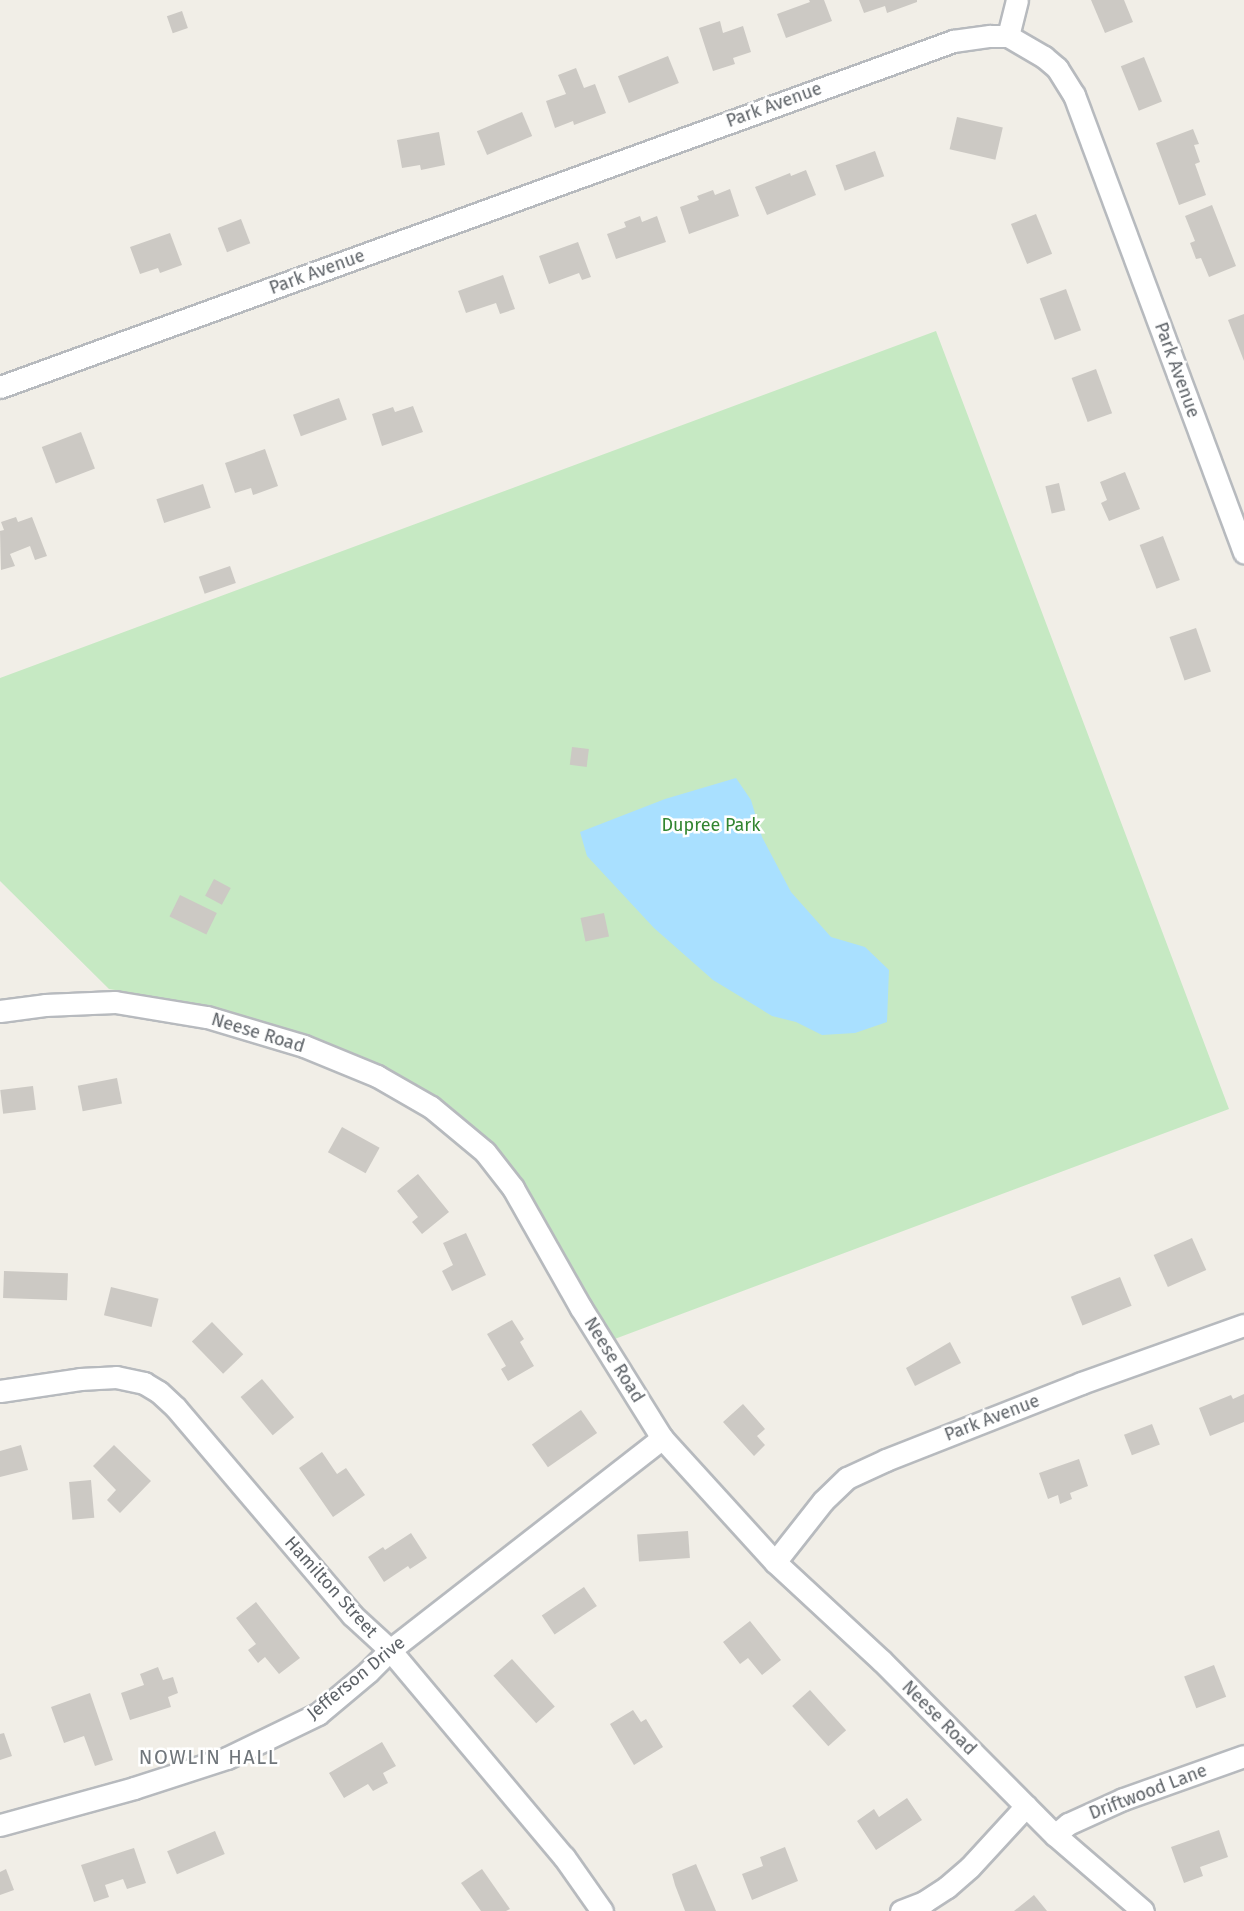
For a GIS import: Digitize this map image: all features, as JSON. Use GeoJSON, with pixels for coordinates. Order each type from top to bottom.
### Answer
{"type":"FeatureCollection","features":[{"type":"Feature","properties":{"kind":"street"},"geometry":{"type":"LineString","coordinates":[[1008,36],[1017,0]]}},
{"type":"Feature","properties":{"kind":"street","name":"Park Avenue"},"geometry":{"type":"LineString","coordinates":[[0,387],[953,41],[1008,36],[1044,57],[1057,69],[1074,95],[1244,552]]}},
{"type":"Feature","properties":{"kind":"street","name":"Neese Road"},"geometry":{"type":"LineString","coordinates":[[0,1011],[45,1005],[115,1002],[207,1017],[304,1046],[377,1076],[431,1107],[485,1152],[513,1188],[581,1308],[662,1438],[775,1562],[882,1661],[1055,1835],[1143,1911]]}},
{"type":"Feature","properties":{"kind":"street","name":"Park Avenue"},"geometry":{"type":"LineString","coordinates":[[775,1562],[823,1501],[847,1478],[886,1460],[1081,1383],[1244,1325]]}},
{"type":"Feature","properties":{"kind":"street","name":"Hamilton Street"},"geometry":{"type":"LineString","coordinates":[[0,1391],[80,1379],[116,1377],[144,1383],[159,1392],[176,1408],[352,1615],[390,1650],[564,1857],[602,1911]]}},
{"type":"Feature","properties":{"kind":"street","name":"Jefferson Drive"},"geometry":{"type":"LineString","coordinates":[[0,1825],[134,1788],[227,1758],[318,1714],[368,1672],[390,1650],[662,1438]]}},
{"type":"Feature","properties":{"kind":"street","name":"Driftwood Lane"},"geometry":{"type":"LineString","coordinates":[[1055,1835],[1068,1824],[1123,1799],[1244,1756]]}},
{"type":"Feature","properties":{"kind":"street"},"geometry":{"type":"LineString","coordinates":[[901,1911],[924,1902],[947,1887],[970,1867],[1026,1806]]}},
{"type":"Feature","properties":{"kind":"green space","name":"Dupree Park"},"geometry":{"type":"Polygon","coordinates":[[[936,331],[1229,1109],[612,1340],[523,1186],[491,1143],[450,1106],[410,1082],[316,1038],[212,1006],[109,989],[0,881],[0,678],[936,331]]]}},
{"type":"Feature","properties":{"kind":"water"},"geometry":{"type":"Polygon","coordinates":[[[736,778],[751,800],[762,837],[791,892],[831,937],[865,947],[889,970],[887,1022],[855,1033],[822,1035],[796,1022],[772,1016],[713,980],[654,928],[587,856],[580,832],[665,799],[736,778]]]}},
{"type":"Feature","properties":{"kind":"building"},"geometry":{"type":"Polygon","coordinates":[[[809,0],[824,0],[832,21],[786,38],[777,14],[810,2],[809,0]]]}},
{"type":"Feature","properties":{"kind":"building"},"geometry":{"type":"Polygon","coordinates":[[[859,0],[917,0],[917,2],[887,13],[885,6],[864,13],[859,0]]]}},
{"type":"Feature","properties":{"kind":"building"},"geometry":{"type":"Polygon","coordinates":[[[1091,0],[1124,0],[1133,22],[1105,33],[1091,0]]]}},
{"type":"Feature","properties":{"kind":"building"},"geometry":{"type":"Polygon","coordinates":[[[182,11],[188,28],[173,33],[167,16],[182,11]]]}},
{"type":"Feature","properties":{"kind":"building"},"geometry":{"type":"Polygon","coordinates":[[[720,21],[723,33],[743,26],[751,52],[733,58],[735,64],[713,71],[699,28],[720,21]]]}},
{"type":"Feature","properties":{"kind":"building"},"geometry":{"type":"Polygon","coordinates":[[[668,56],[679,83],[629,103],[618,76],[668,56]]]}},
{"type":"Feature","properties":{"kind":"building"},"geometry":{"type":"Polygon","coordinates":[[[1144,57],[1162,102],[1139,111],[1121,66],[1144,57]]]}},
{"type":"Feature","properties":{"kind":"building"},"geometry":{"type":"Polygon","coordinates":[[[576,68],[584,88],[595,84],[606,113],[574,125],[573,121],[555,128],[546,101],[566,94],[558,75],[576,68]]]}},
{"type":"Feature","properties":{"kind":"building"},"geometry":{"type":"Polygon","coordinates":[[[522,112],[532,136],[487,155],[477,131],[522,112]]]}},
{"type":"Feature","properties":{"kind":"building"},"geometry":{"type":"Polygon","coordinates":[[[957,117],[1003,128],[995,160],[950,149],[957,117]]]}},
{"type":"Feature","properties":{"kind":"building"},"geometry":{"type":"Polygon","coordinates":[[[1193,129],[1199,144],[1194,145],[1200,162],[1195,164],[1206,195],[1179,205],[1156,143],[1193,129]]]}},
{"type":"Feature","properties":{"kind":"building"},"geometry":{"type":"Polygon","coordinates":[[[439,132],[445,165],[421,170],[420,165],[402,168],[397,140],[439,132]]]}},
{"type":"Feature","properties":{"kind":"building"},"geometry":{"type":"Polygon","coordinates":[[[875,151],[884,176],[845,191],[836,165],[875,151]]]}},
{"type":"Feature","properties":{"kind":"building"},"geometry":{"type":"Polygon","coordinates":[[[806,170],[816,195],[767,215],[755,187],[790,173],[791,176],[806,170]]]}},
{"type":"Feature","properties":{"kind":"building"},"geometry":{"type":"Polygon","coordinates":[[[730,189],[739,216],[689,234],[680,207],[699,200],[697,196],[713,190],[715,195],[730,189]]]}},
{"type":"Feature","properties":{"kind":"building"},"geometry":{"type":"Polygon","coordinates":[[[1212,205],[1236,266],[1209,277],[1201,258],[1196,259],[1190,243],[1195,241],[1185,216],[1212,205]]]}},
{"type":"Feature","properties":{"kind":"building"},"geometry":{"type":"Polygon","coordinates":[[[1036,214],[1052,254],[1027,264],[1011,224],[1036,214]]]}},
{"type":"Feature","properties":{"kind":"building"},"geometry":{"type":"Polygon","coordinates":[[[640,216],[642,222],[657,216],[666,242],[616,259],[607,234],[626,227],[624,222],[640,216]]]}},
{"type":"Feature","properties":{"kind":"building"},"geometry":{"type":"Polygon","coordinates":[[[241,219],[250,243],[227,252],[218,228],[241,219]]]}},
{"type":"Feature","properties":{"kind":"building"},"geometry":{"type":"Polygon","coordinates":[[[170,233],[182,265],[160,273],[158,268],[140,274],[130,247],[170,233]]]}},
{"type":"Feature","properties":{"kind":"building"},"geometry":{"type":"Polygon","coordinates":[[[578,242],[591,277],[582,280],[579,273],[549,284],[539,256],[578,242]]]}},
{"type":"Feature","properties":{"kind":"building"},"geometry":{"type":"Polygon","coordinates":[[[503,275],[515,309],[500,314],[496,303],[466,313],[458,291],[503,275]]]}},
{"type":"Feature","properties":{"kind":"building"},"geometry":{"type":"Polygon","coordinates":[[[1066,289],[1081,330],[1055,340],[1040,299],[1066,289]]]}},
{"type":"Feature","properties":{"kind":"building"},"geometry":{"type":"Polygon","coordinates":[[[1244,314],[1244,361],[1228,320],[1244,314]]]}},
{"type":"Feature","properties":{"kind":"building"},"geometry":{"type":"Polygon","coordinates":[[[1096,369],[1112,413],[1088,422],[1072,378],[1096,369]]]}},
{"type":"Feature","properties":{"kind":"building"},"geometry":{"type":"Polygon","coordinates":[[[339,398],[347,420],[301,436],[293,415],[339,398]]]}},
{"type":"Feature","properties":{"kind":"building"},"geometry":{"type":"Polygon","coordinates":[[[413,406],[423,432],[382,446],[372,414],[393,407],[395,412],[413,406]]]}},
{"type":"Feature","properties":{"kind":"building"},"geometry":{"type":"Polygon","coordinates":[[[81,432],[95,468],[56,483],[42,447],[81,432]]]}},
{"type":"Feature","properties":{"kind":"building"},"geometry":{"type":"Polygon","coordinates":[[[265,449],[278,486],[253,495],[251,488],[235,493],[225,463],[265,449]]]}},
{"type":"Feature","properties":{"kind":"building"},"geometry":{"type":"Polygon","coordinates":[[[1125,472],[1140,509],[1109,521],[1101,503],[1107,500],[1100,482],[1125,472]]]}},
{"type":"Feature","properties":{"kind":"building"},"geometry":{"type":"Polygon","coordinates":[[[1059,483],[1065,510],[1052,513],[1045,486],[1059,483]]]}},
{"type":"Feature","properties":{"kind":"building"},"geometry":{"type":"Polygon","coordinates":[[[203,484],[211,508],[164,523],[156,499],[203,484]]]}},
{"type":"Feature","properties":{"kind":"building"},"geometry":{"type":"Polygon","coordinates":[[[16,517],[18,522],[32,517],[47,556],[35,560],[30,546],[10,554],[15,566],[1,570],[0,531],[4,530],[1,522],[16,517]]]}},
{"type":"Feature","properties":{"kind":"building"},"geometry":{"type":"Polygon","coordinates":[[[1163,536],[1180,580],[1157,589],[1140,545],[1163,536]]]}},
{"type":"Feature","properties":{"kind":"building"},"geometry":{"type":"Polygon","coordinates":[[[230,566],[236,583],[205,594],[199,577],[230,566]]]}},
{"type":"Feature","properties":{"kind":"building"},"geometry":{"type":"Polygon","coordinates":[[[1196,628],[1211,671],[1185,681],[1170,637],[1196,628]]]}},
{"type":"Feature","properties":{"kind":"building"},"geometry":{"type":"Polygon","coordinates":[[[572,747],[589,749],[587,767],[570,765],[572,747]]]}},
{"type":"Feature","properties":{"kind":"building"},"geometry":{"type":"Polygon","coordinates":[[[214,879],[231,888],[222,905],[205,896],[214,879]]]}},
{"type":"Feature","properties":{"kind":"building"},"geometry":{"type":"Polygon","coordinates":[[[180,895],[217,913],[206,935],[169,917],[180,895]]]}},
{"type":"Feature","properties":{"kind":"building"},"geometry":{"type":"Polygon","coordinates":[[[604,913],[609,936],[586,941],[581,918],[604,913]]]}},
{"type":"Feature","properties":{"kind":"building"},"geometry":{"type":"Polygon","coordinates":[[[117,1078],[122,1104],[83,1111],[78,1086],[117,1078]]]}},
{"type":"Feature","properties":{"kind":"building"},"geometry":{"type":"Polygon","coordinates":[[[33,1086],[36,1110],[3,1114],[0,1090],[33,1086]]]}},
{"type":"Feature","properties":{"kind":"building"},"geometry":{"type":"Polygon","coordinates":[[[342,1127],[380,1148],[366,1173],[328,1152],[342,1127]]]}},
{"type":"Feature","properties":{"kind":"building"},"geometry":{"type":"Polygon","coordinates":[[[418,1174],[449,1212],[422,1234],[412,1222],[418,1217],[397,1191],[418,1174]]]}},
{"type":"Feature","properties":{"kind":"building"},"geometry":{"type":"Polygon","coordinates":[[[466,1233],[486,1275],[452,1291],[442,1271],[453,1265],[443,1243],[466,1233]]]}},
{"type":"Feature","properties":{"kind":"building"},"geometry":{"type":"Polygon","coordinates":[[[1192,1238],[1206,1270],[1168,1287],[1154,1255],[1192,1238]]]}},
{"type":"Feature","properties":{"kind":"building"},"geometry":{"type":"Polygon","coordinates":[[[4,1271],[68,1273],[67,1300],[3,1298],[4,1271]]]}},
{"type":"Feature","properties":{"kind":"building"},"geometry":{"type":"Polygon","coordinates":[[[1120,1277],[1132,1306],[1082,1326],[1071,1297],[1120,1277]]]}},
{"type":"Feature","properties":{"kind":"building"},"geometry":{"type":"Polygon","coordinates":[[[111,1287],[159,1299],[152,1327],[104,1315],[111,1287]]]}},
{"type":"Feature","properties":{"kind":"building"},"geometry":{"type":"Polygon","coordinates":[[[512,1320],[524,1339],[520,1342],[534,1366],[508,1381],[501,1369],[506,1366],[487,1334],[512,1320]]]}},
{"type":"Feature","properties":{"kind":"building"},"geometry":{"type":"Polygon","coordinates":[[[212,1322],[243,1354],[223,1374],[192,1341],[212,1322]]]}},
{"type":"Feature","properties":{"kind":"building"},"geometry":{"type":"Polygon","coordinates":[[[950,1342],[961,1363],[915,1386],[906,1368],[950,1342]]]}},
{"type":"Feature","properties":{"kind":"building"},"geometry":{"type":"Polygon","coordinates":[[[262,1379],[294,1417],[273,1435],[241,1397],[262,1379]]]}},
{"type":"Feature","properties":{"kind":"building"},"geometry":{"type":"Polygon","coordinates":[[[1244,1394],[1244,1422],[1210,1436],[1199,1408],[1231,1395],[1233,1399],[1244,1394]]]}},
{"type":"Feature","properties":{"kind":"building"},"geometry":{"type":"Polygon","coordinates":[[[743,1404],[765,1429],[757,1436],[765,1445],[754,1456],[723,1422],[743,1404]]]}},
{"type":"Feature","properties":{"kind":"building"},"geometry":{"type":"Polygon","coordinates":[[[581,1410],[597,1433],[548,1467],[532,1444],[581,1410]]]}},
{"type":"Feature","properties":{"kind":"building"},"geometry":{"type":"Polygon","coordinates":[[[1152,1424],[1160,1445],[1132,1455],[1124,1435],[1152,1424]]]}},
{"type":"Feature","properties":{"kind":"building"},"geometry":{"type":"Polygon","coordinates":[[[21,1445],[28,1470],[0,1477],[0,1451],[21,1445]]]}},
{"type":"Feature","properties":{"kind":"building"},"geometry":{"type":"Polygon","coordinates":[[[114,1445],[151,1481],[120,1513],[107,1500],[116,1490],[93,1466],[114,1445]]]}},
{"type":"Feature","properties":{"kind":"building"},"geometry":{"type":"Polygon","coordinates":[[[322,1452],[337,1474],[346,1468],[365,1495],[333,1517],[299,1468],[322,1452]]]}},
{"type":"Feature","properties":{"kind":"building"},"geometry":{"type":"Polygon","coordinates":[[[1079,1459],[1088,1486],[1070,1493],[1072,1499],[1060,1504],[1058,1495],[1048,1499],[1039,1473],[1079,1459]]]}},
{"type":"Feature","properties":{"kind":"building"},"geometry":{"type":"Polygon","coordinates":[[[91,1480],[94,1518],[72,1520],[69,1482],[91,1480]]]}},
{"type":"Feature","properties":{"kind":"building"},"geometry":{"type":"Polygon","coordinates":[[[688,1531],[690,1558],[639,1561],[637,1535],[688,1531]]]}},
{"type":"Feature","properties":{"kind":"building"},"geometry":{"type":"Polygon","coordinates":[[[411,1533],[427,1558],[410,1569],[408,1566],[384,1582],[368,1557],[383,1547],[385,1550],[411,1533]]]}},
{"type":"Feature","properties":{"kind":"building"},"geometry":{"type":"Polygon","coordinates":[[[584,1587],[597,1606],[555,1635],[542,1616],[584,1587]]]}},
{"type":"Feature","properties":{"kind":"building"},"geometry":{"type":"Polygon","coordinates":[[[256,1602],[300,1658],[279,1674],[265,1657],[258,1663],[248,1650],[256,1644],[236,1618],[256,1602]]]}},
{"type":"Feature","properties":{"kind":"building"},"geometry":{"type":"Polygon","coordinates":[[[750,1621],[781,1660],[762,1675],[748,1658],[740,1664],[723,1642],[750,1621]]]}},
{"type":"Feature","properties":{"kind":"building"},"geometry":{"type":"Polygon","coordinates":[[[512,1659],[555,1707],[536,1723],[493,1676],[512,1659]]]}},
{"type":"Feature","properties":{"kind":"building"},"geometry":{"type":"Polygon","coordinates":[[[1214,1665],[1226,1697],[1196,1708],[1184,1676],[1214,1665]]]}},
{"type":"Feature","properties":{"kind":"building"},"geometry":{"type":"Polygon","coordinates":[[[158,1667],[163,1680],[173,1677],[178,1693],[168,1697],[171,1707],[130,1720],[121,1693],[144,1685],[140,1674],[158,1667]]]}},
{"type":"Feature","properties":{"kind":"building"},"geometry":{"type":"Polygon","coordinates":[[[810,1690],[846,1730],[828,1746],[792,1706],[810,1690]]]}},
{"type":"Feature","properties":{"kind":"building"},"geometry":{"type":"Polygon","coordinates":[[[90,1693],[113,1760],[95,1766],[84,1736],[64,1743],[51,1707],[90,1693]]]}},
{"type":"Feature","properties":{"kind":"building"},"geometry":{"type":"Polygon","coordinates":[[[633,1710],[641,1722],[646,1719],[663,1747],[634,1765],[610,1724],[633,1710]]]}},
{"type":"Feature","properties":{"kind":"building"},"geometry":{"type":"Polygon","coordinates":[[[4,1733],[12,1756],[0,1760],[0,1734],[4,1733]]]}},
{"type":"Feature","properties":{"kind":"building"},"geometry":{"type":"Polygon","coordinates":[[[382,1742],[396,1766],[383,1773],[388,1783],[373,1791],[368,1784],[344,1798],[329,1773],[382,1742]]]}},
{"type":"Feature","properties":{"kind":"building"},"geometry":{"type":"Polygon","coordinates":[[[907,1798],[922,1820],[876,1850],[857,1821],[874,1809],[879,1817],[907,1798]]]}},
{"type":"Feature","properties":{"kind":"building"},"geometry":{"type":"Polygon","coordinates":[[[1219,1830],[1228,1857],[1200,1867],[1203,1876],[1184,1883],[1171,1847],[1219,1830]]]}},
{"type":"Feature","properties":{"kind":"building"},"geometry":{"type":"Polygon","coordinates":[[[215,1831],[225,1854],[177,1874],[167,1851],[215,1831]]]}},
{"type":"Feature","properties":{"kind":"building"},"geometry":{"type":"Polygon","coordinates":[[[785,1847],[798,1881],[752,1900],[742,1874],[763,1866],[760,1857],[785,1847]]]}},
{"type":"Feature","properties":{"kind":"building"},"geometry":{"type":"Polygon","coordinates":[[[134,1848],[146,1883],[127,1889],[123,1879],[105,1885],[109,1897],[94,1902],[81,1865],[134,1848]]]}},
{"type":"Feature","properties":{"kind":"building"},"geometry":{"type":"Polygon","coordinates":[[[696,1864],[716,1911],[685,1911],[672,1874],[696,1864]]]}},
{"type":"Feature","properties":{"kind":"building"},"geometry":{"type":"Polygon","coordinates":[[[6,1869],[14,1890],[0,1895],[0,1872],[6,1869]]]}},
{"type":"Feature","properties":{"kind":"building"},"geometry":{"type":"Polygon","coordinates":[[[482,1869],[510,1909],[481,1911],[461,1883],[482,1869]]]}},
{"type":"Feature","properties":{"kind":"building"},"geometry":{"type":"Polygon","coordinates":[[[1034,1895],[1047,1911],[1014,1911],[1034,1895]]]}},
{"type":"Feature","properties":{"kind":"district","name":"NOWLIN HALL"},"geometry":{"type":"Point","coordinates":[209,1757]}}]}
